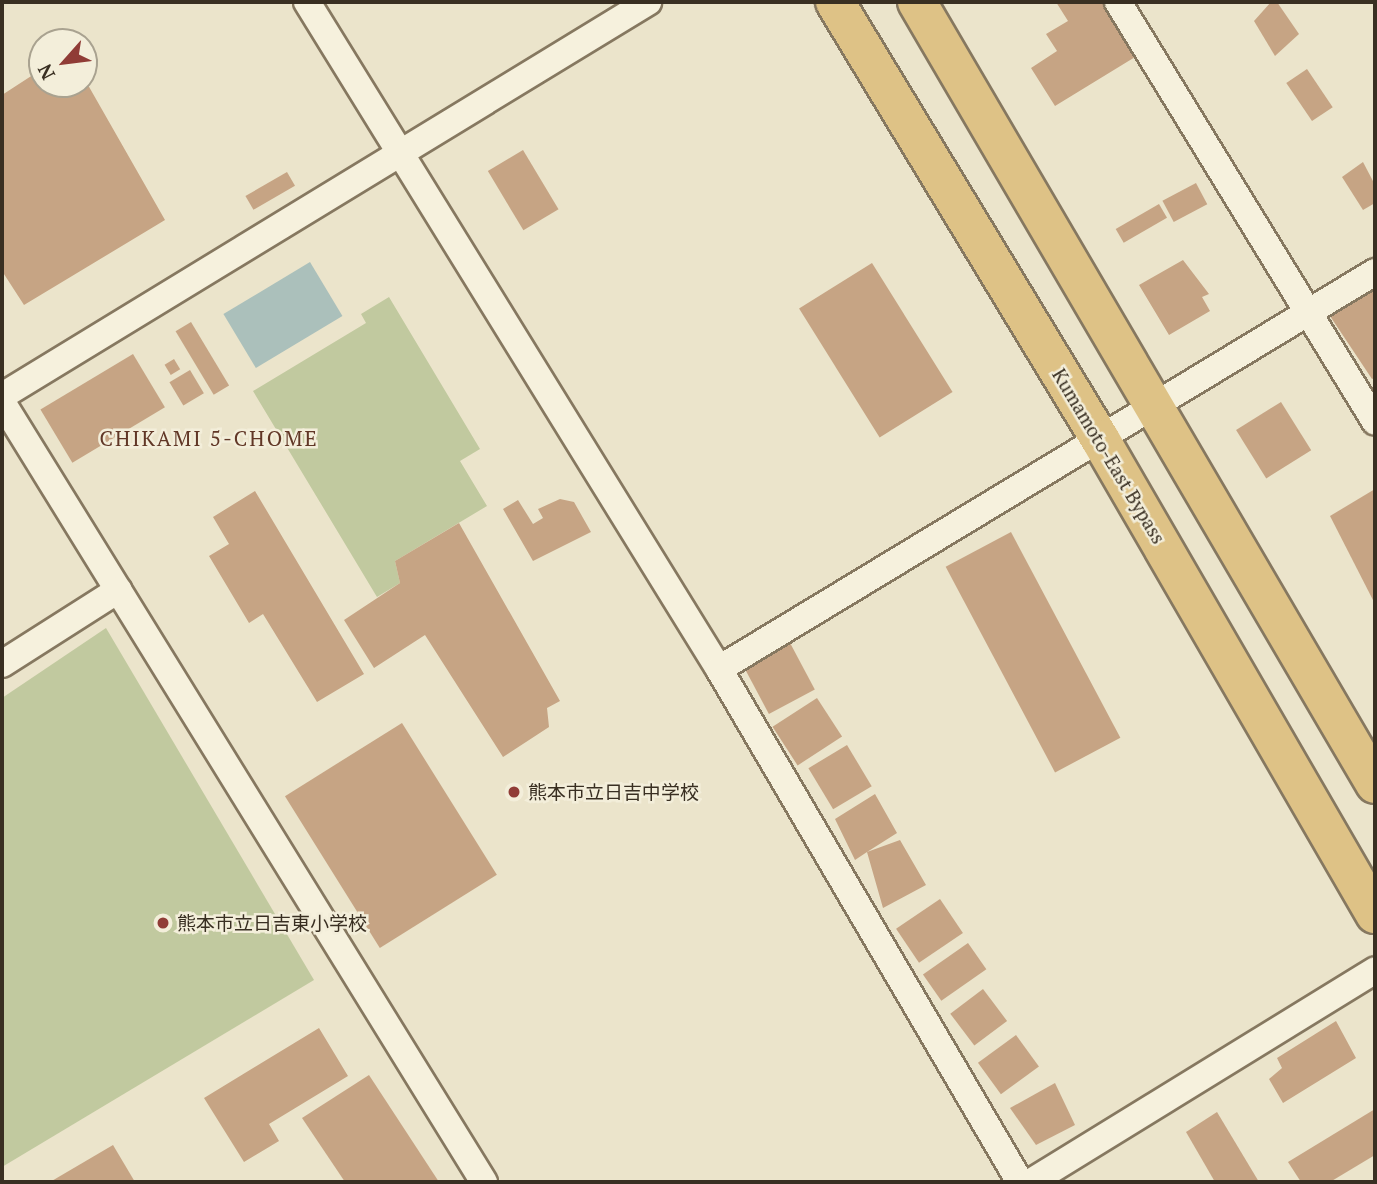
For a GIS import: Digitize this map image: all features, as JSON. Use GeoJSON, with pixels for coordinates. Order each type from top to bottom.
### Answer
{"type":"FeatureCollection","features":[{"type":"Feature","properties":{"kind":"highway","name":"Kumamoto-East Bypass"},"geometry":{"type":"LineString","coordinates":[[835,2],[1100,439],[1375,914]]}},
{"type":"Feature","properties":{"kind":"highway"},"geometry":{"type":"LineString","coordinates":[[917,2],[1156,405],[1375,784]]}},
{"type":"Feature","properties":{"kind":"street"},"geometry":{"type":"LineString","coordinates":[[307,2],[719,670],[1020,1182]]}},
{"type":"Feature","properties":{"kind":"street"},"geometry":{"type":"LineString","coordinates":[[2,396],[400,150],[648,2]]}},
{"type":"Feature","properties":{"kind":"street"},"geometry":{"type":"LineString","coordinates":[[1118,2],[1375,421]]}},
{"type":"Feature","properties":{"kind":"street"},"geometry":{"type":"LineString","coordinates":[[719,670],[1375,272]]}},
{"type":"Feature","properties":{"kind":"street"},"geometry":{"type":"LineString","coordinates":[[2,402],[484,1182]]}},
{"type":"Feature","properties":{"kind":"street"},"geometry":{"type":"LineString","coordinates":[[2,664],[118,590]]}},
{"type":"Feature","properties":{"kind":"street"},"geometry":{"type":"LineString","coordinates":[[1031,1182],[1375,970]]}},
{"type":"Feature","properties":{"kind":"green space"},"geometry":{"type":"Polygon","coordinates":[[[389,297],[480,449],[460,461],[487,506],[395,561],[400,583],[377,597],[253,391],[366,323],[361,314],[389,297]]]}},
{"type":"Feature","properties":{"kind":"green space"},"geometry":{"type":"Polygon","coordinates":[[[106,628],[314,980],[2,1167],[2,698],[106,628]]]}},
{"type":"Feature","properties":{"kind":"water"},"geometry":{"type":"Polygon","coordinates":[[[310,262],[342,316],[256,368],[223,314],[310,262]]]}},
{"type":"Feature","properties":{"kind":"building"},"geometry":{"type":"Polygon","coordinates":[[[1056,2],[1108,2],[1140,54],[1055,106],[1031,68],[1057,51],[1046,34],[1068,21],[1056,2]]]}},
{"type":"Feature","properties":{"kind":"building"},"geometry":{"type":"Polygon","coordinates":[[[1271,2],[1277,2],[1299,34],[1275,56],[1254,21],[1271,2]]]}},
{"type":"Feature","properties":{"kind":"building"},"geometry":{"type":"Polygon","coordinates":[[[1307,69],[1333,107],[1312,121],[1286,83],[1307,69]]]}},
{"type":"Feature","properties":{"kind":"building"},"geometry":{"type":"Polygon","coordinates":[[[28,78],[28,98],[95,98],[165,220],[24,305],[2,271],[2,95],[28,78]]]}},
{"type":"Feature","properties":{"kind":"building"},"geometry":{"type":"Polygon","coordinates":[[[523,150],[559,209],[523,230],[488,171],[523,150]]]}},
{"type":"Feature","properties":{"kind":"building"},"geometry":{"type":"Polygon","coordinates":[[[1363,162],[1375,185],[1375,203],[1363,210],[1342,177],[1363,162]]]}},
{"type":"Feature","properties":{"kind":"building"},"geometry":{"type":"Polygon","coordinates":[[[287,172],[295,186],[253,210],[245,196],[287,172]]]}},
{"type":"Feature","properties":{"kind":"building"},"geometry":{"type":"Polygon","coordinates":[[[1196,183],[1207,204],[1174,222],[1162,201],[1196,183]]]}},
{"type":"Feature","properties":{"kind":"building"},"geometry":{"type":"Polygon","coordinates":[[[1159,204],[1167,218],[1124,243],[1116,229],[1159,204]]]}},
{"type":"Feature","properties":{"kind":"building"},"geometry":{"type":"Polygon","coordinates":[[[1183,260],[1209,294],[1202,297],[1210,311],[1169,335],[1139,285],[1183,260]]]}},
{"type":"Feature","properties":{"kind":"building"},"geometry":{"type":"Polygon","coordinates":[[[872,263],[953,392],[880,437],[799,309],[872,263]]]}},
{"type":"Feature","properties":{"kind":"building"},"geometry":{"type":"Polygon","coordinates":[[[1375,290],[1375,378],[1372,379],[1330,316],[1375,290]]]}},
{"type":"Feature","properties":{"kind":"building"},"geometry":{"type":"Polygon","coordinates":[[[191,322],[229,385],[214,395],[176,331],[191,322]]]}},
{"type":"Feature","properties":{"kind":"building"},"geometry":{"type":"Polygon","coordinates":[[[133,354],[165,407],[72,463],[40,410],[133,354]]]}},
{"type":"Feature","properties":{"kind":"building"},"geometry":{"type":"Polygon","coordinates":[[[174,359],[180,369],[171,375],[165,365],[174,359]]]}},
{"type":"Feature","properties":{"kind":"building"},"geometry":{"type":"Polygon","coordinates":[[[190,370],[204,393],[183,406],[169,382],[190,370]]]}},
{"type":"Feature","properties":{"kind":"building"},"geometry":{"type":"Polygon","coordinates":[[[1281,402],[1311,450],[1266,478],[1236,430],[1281,402]]]}},
{"type":"Feature","properties":{"kind":"building"},"geometry":{"type":"Polygon","coordinates":[[[1375,489],[1375,604],[1330,516],[1375,489]]]}},
{"type":"Feature","properties":{"kind":"building"},"geometry":{"type":"Polygon","coordinates":[[[255,491],[364,674],[317,702],[263,614],[249,623],[209,556],[229,544],[213,517],[255,491]]]}},
{"type":"Feature","properties":{"kind":"building"},"geometry":{"type":"Polygon","coordinates":[[[560,499],[574,502],[591,532],[533,561],[503,509],[518,500],[533,524],[543,518],[538,509],[560,499]]]}},
{"type":"Feature","properties":{"kind":"building"},"geometry":{"type":"Polygon","coordinates":[[[459,523],[560,701],[547,708],[549,727],[503,757],[425,635],[374,668],[344,620],[400,583],[395,561],[459,523]]]}},
{"type":"Feature","properties":{"kind":"building"},"geometry":{"type":"Polygon","coordinates":[[[1011,532],[1120,738],[1055,772],[946,567],[1011,532]]]}},
{"type":"Feature","properties":{"kind":"building"},"geometry":{"type":"Polygon","coordinates":[[[789,641],[815,690],[769,714],[743,665],[789,641]]]}},
{"type":"Feature","properties":{"kind":"building"},"geometry":{"type":"Polygon","coordinates":[[[817,698],[842,737],[798,765],[773,727],[817,698]]]}},
{"type":"Feature","properties":{"kind":"building"},"geometry":{"type":"Polygon","coordinates":[[[402,723],[497,875],[380,948],[285,796],[402,723]]]}},
{"type":"Feature","properties":{"kind":"building"},"geometry":{"type":"Polygon","coordinates":[[[847,745],[872,786],[833,809],[808,768],[847,745]]]}},
{"type":"Feature","properties":{"kind":"building"},"geometry":{"type":"Polygon","coordinates":[[[875,794],[897,833],[855,860],[835,819],[875,794]]]}},
{"type":"Feature","properties":{"kind":"building"},"geometry":{"type":"Polygon","coordinates":[[[900,840],[926,885],[883,908],[867,852],[900,840]]]}},
{"type":"Feature","properties":{"kind":"building"},"geometry":{"type":"Polygon","coordinates":[[[940,899],[963,933],[919,963],[896,929],[940,899]]]}},
{"type":"Feature","properties":{"kind":"building"},"geometry":{"type":"Polygon","coordinates":[[[968,943],[986,969],[941,1001],[923,975],[968,943]]]}},
{"type":"Feature","properties":{"kind":"building"},"geometry":{"type":"Polygon","coordinates":[[[983,989],[1007,1021],[974,1046],[950,1014],[983,989]]]}},
{"type":"Feature","properties":{"kind":"building"},"geometry":{"type":"Polygon","coordinates":[[[1336,1021],[1356,1058],[1283,1103],[1269,1079],[1282,1068],[1277,1058],[1336,1021]]]}},
{"type":"Feature","properties":{"kind":"building"},"geometry":{"type":"Polygon","coordinates":[[[319,1028],[348,1076],[269,1124],[279,1141],[244,1162],[204,1098],[319,1028]]]}},
{"type":"Feature","properties":{"kind":"building"},"geometry":{"type":"Polygon","coordinates":[[[1016,1035],[1039,1067],[1001,1094],[978,1063],[1016,1035]]]}},
{"type":"Feature","properties":{"kind":"building"},"geometry":{"type":"Polygon","coordinates":[[[369,1075],[439,1182],[345,1182],[302,1118],[369,1075]]]}},
{"type":"Feature","properties":{"kind":"building"},"geometry":{"type":"Polygon","coordinates":[[[1055,1083],[1075,1125],[1036,1145],[1010,1108],[1055,1083]]]}},
{"type":"Feature","properties":{"kind":"building"},"geometry":{"type":"Polygon","coordinates":[[[1375,1109],[1375,1155],[1330,1182],[1301,1182],[1288,1162],[1375,1109]]]}},
{"type":"Feature","properties":{"kind":"building"},"geometry":{"type":"Polygon","coordinates":[[[1217,1112],[1259,1182],[1215,1182],[1186,1132],[1217,1112]]]}},
{"type":"Feature","properties":{"kind":"building"},"geometry":{"type":"Polygon","coordinates":[[[113,1145],[135,1182],[50,1182],[113,1145]]]}},
{"type":"Feature","properties":{"kind":"place","name":"熊本市立日吉中学校"},"geometry":{"type":"Point","coordinates":[514,792]}},
{"type":"Feature","properties":{"kind":"place","name":"熊本市立日吉東小学校"},"geometry":{"type":"Point","coordinates":[163,923]}},
{"type":"Feature","properties":{"kind":"district","name":"CHIKAMI 5-CHOME"},"geometry":{"type":"Point","coordinates":[209,438]}}]}
